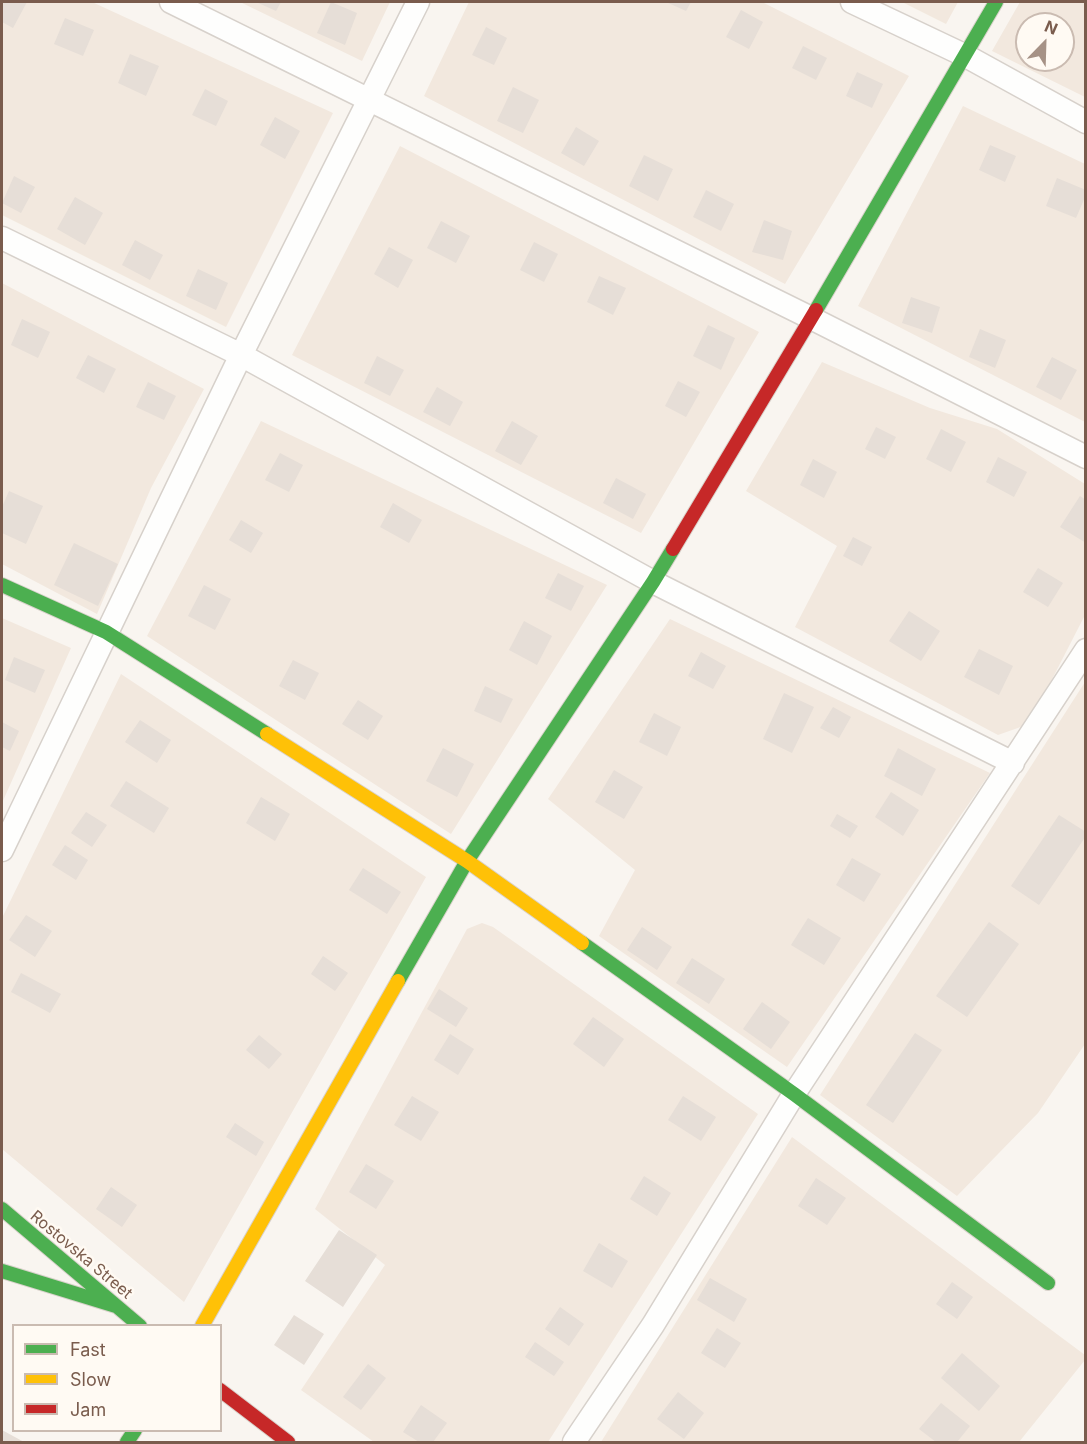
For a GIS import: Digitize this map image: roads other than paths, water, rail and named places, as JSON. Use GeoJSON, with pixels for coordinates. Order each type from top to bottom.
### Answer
{"type":"FeatureCollection","features":[{"type":"Feature","properties":{"kind":"main road"},"geometry":{"type":"LineString","coordinates":[[203,1324],[467,861],[653,582],[812,318],[996,2]]}},
{"type":"Feature","properties":{"kind":"main road"},"geometry":{"type":"LineString","coordinates":[[2,585],[106,632],[467,861],[794,1094],[1048,1282]]}},
{"type":"Feature","properties":{"kind":"main road","name":"Rostovska Street"},"geometry":{"type":"LineString","coordinates":[[2,1209],[138,1324]]}},
{"type":"Feature","properties":{"kind":"main road"},"geometry":{"type":"LineString","coordinates":[[2,1271],[116,1306]]}},
{"type":"Feature","properties":{"kind":"main road"},"geometry":{"type":"LineString","coordinates":[[222,1392],[288,1443]]}},
{"type":"Feature","properties":{"kind":"street"},"geometry":{"type":"LineString","coordinates":[[171,2],[812,318],[1086,457]]}},
{"type":"Feature","properties":{"kind":"street"},"geometry":{"type":"LineString","coordinates":[[2,850],[241,355],[418,2]]}},
{"type":"Feature","properties":{"kind":"street"},"geometry":{"type":"LineString","coordinates":[[852,2],[966,56],[1086,122]]}},
{"type":"Feature","properties":{"kind":"street"},"geometry":{"type":"LineString","coordinates":[[2,238],[241,355],[653,582],[1013,763]]}},
{"type":"Feature","properties":{"kind":"street"},"geometry":{"type":"LineString","coordinates":[[574,1443],[653,1326],[794,1094],[1086,650]]}}]}
